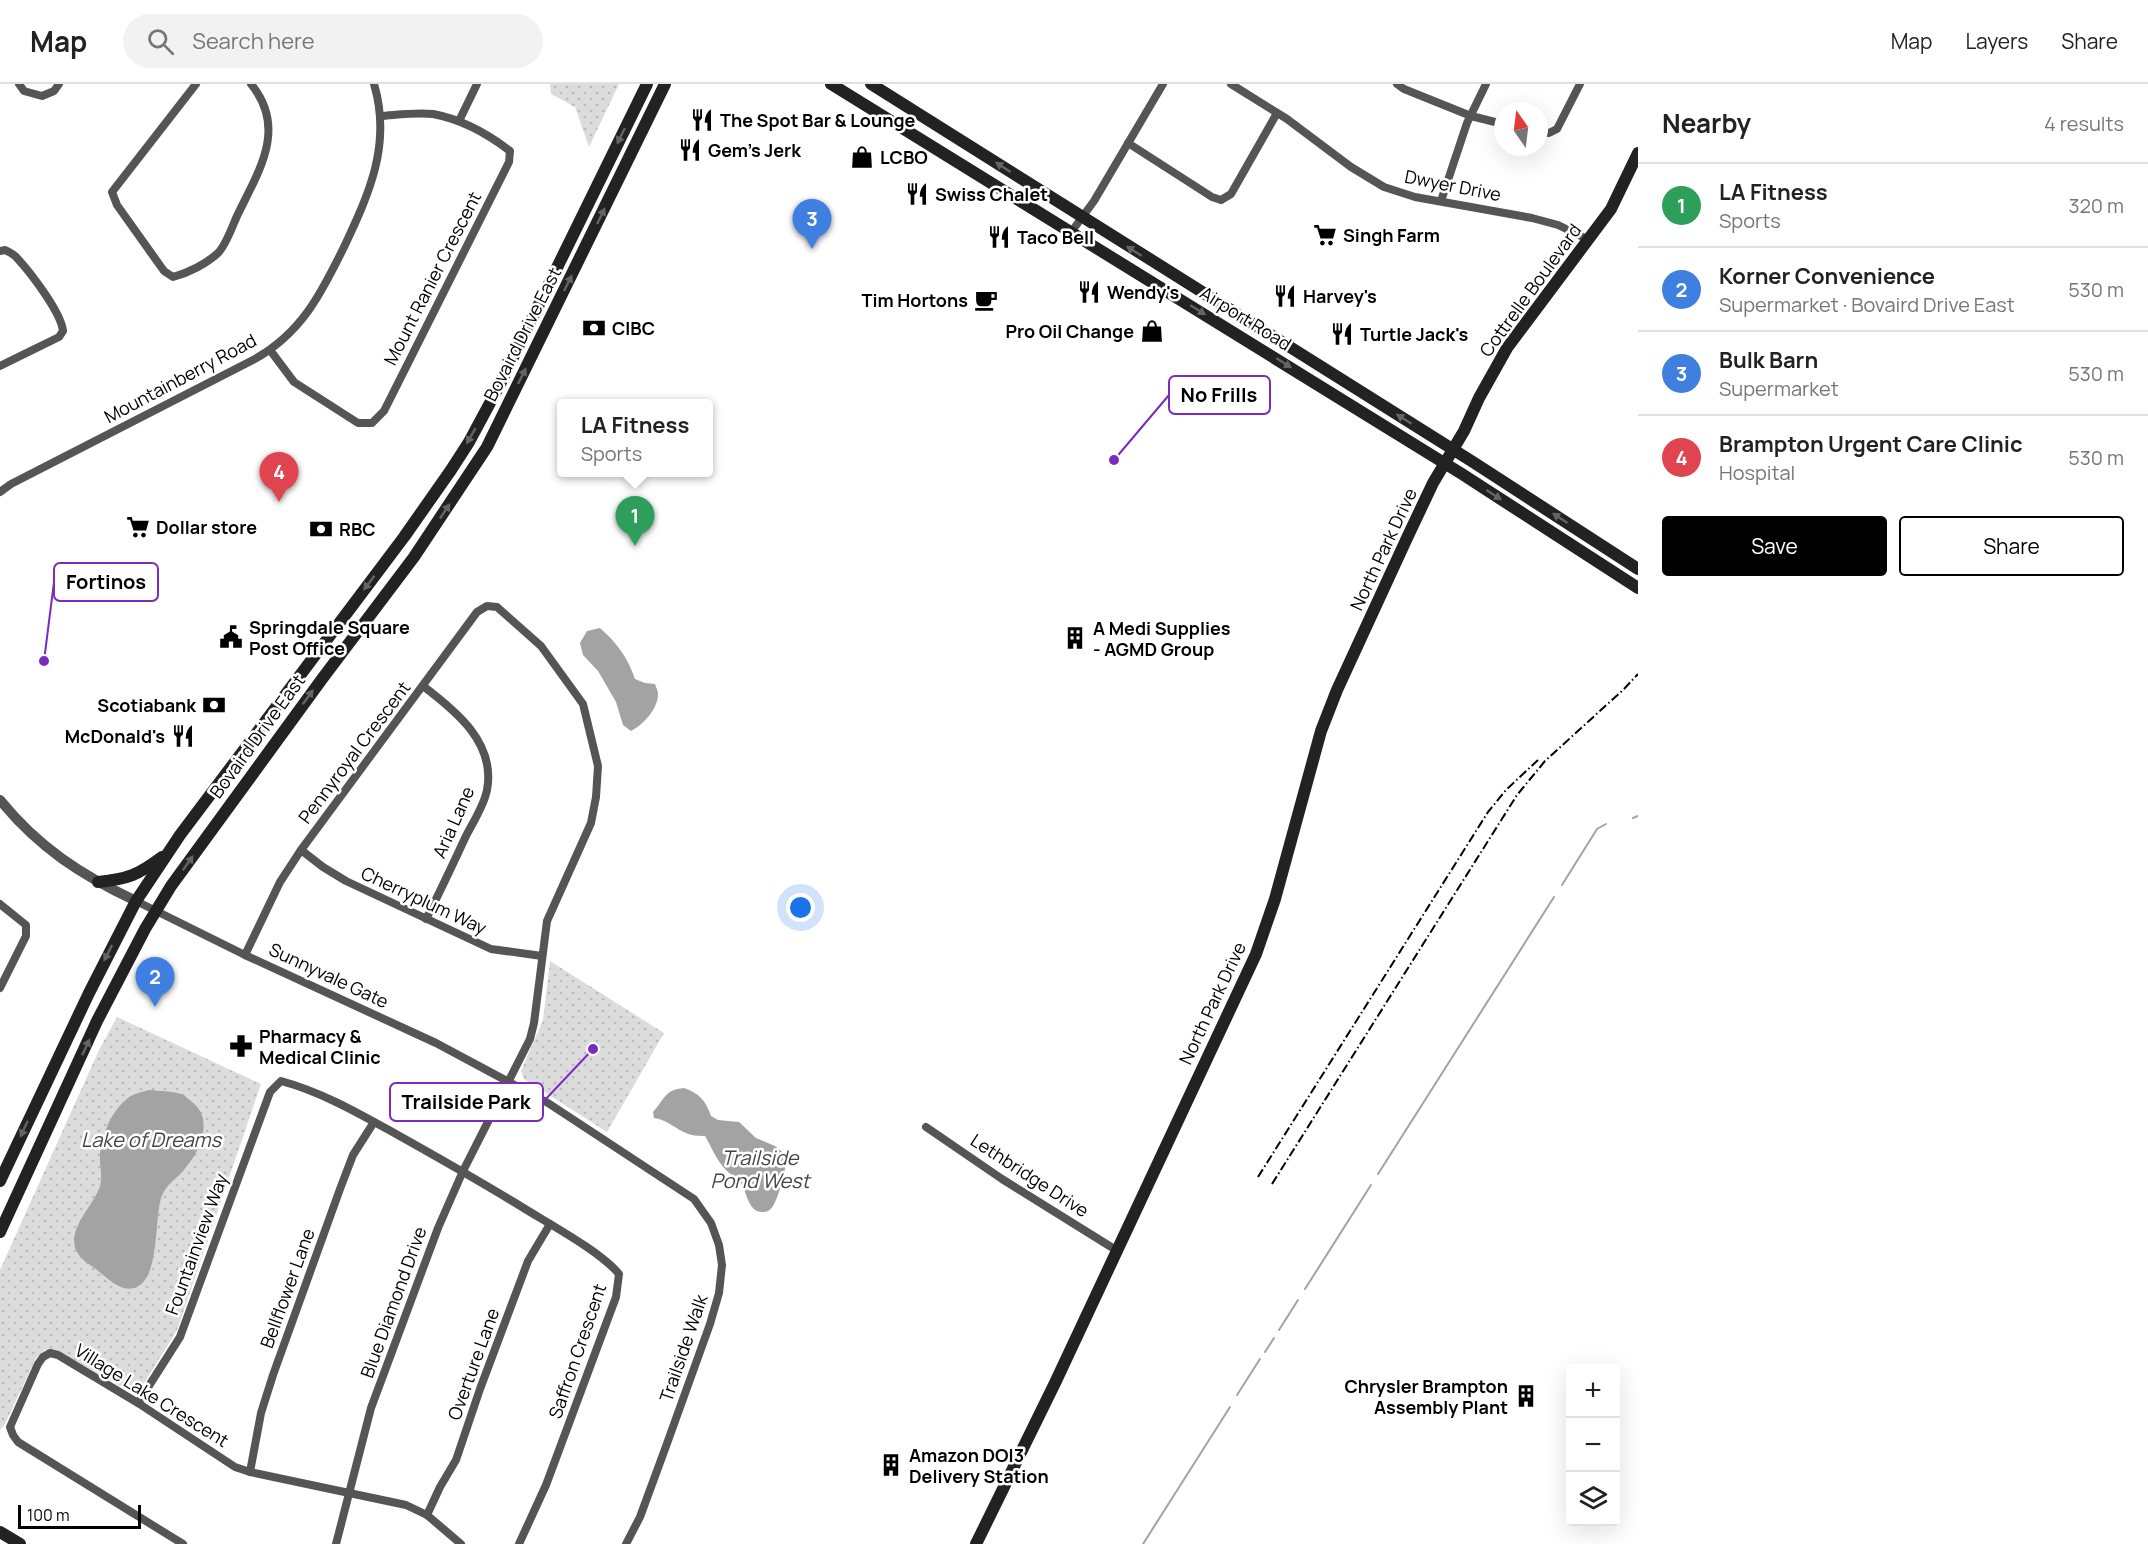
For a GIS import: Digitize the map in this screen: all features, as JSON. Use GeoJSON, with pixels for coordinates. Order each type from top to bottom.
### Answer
{"type":"FeatureCollection","features":[{"type":"Feature","properties":{"kind":"main road","name":"Bovaird Drive East"},"geometry":{"type":"LineString","coordinates":[[0,1181],[89,993],[136,901],[170,851],[404,537],[451,470],[483,416],[647,84]]}},
{"type":"Feature","properties":{"kind":"main road","name":"Bovaird Drive East"},"geometry":{"type":"LineString","coordinates":[[0,1232],[98,1022],[155,911],[220,817],[414,557],[487,447],[665,84]]}},
{"type":"Feature","properties":{"kind":"main road","name":"Airport Road"},"geometry":{"type":"LineString","coordinates":[[831,84],[1072,231],[1445,464],[1638,588]]}},
{"type":"Feature","properties":{"kind":"main road","name":"Airport Road"},"geometry":{"type":"LineString","coordinates":[[871,84],[1638,568]]}},
{"type":"Feature","properties":{"kind":"main road","name":"Cottrelle Boulevard"},"geometry":{"type":"LineString","coordinates":[[1445,464],[1507,348],[1611,208],[1638,153]]}},
{"type":"Feature","properties":{"kind":"main road","name":"North Park Drive"},"geometry":{"type":"LineString","coordinates":[[976,1544],[1256,954],[1275,899],[1322,731],[1337,690],[1407,538],[1445,464]]}},
{"type":"Feature","properties":{"kind":"main road"},"geometry":{"type":"LineString","coordinates":[[404,537],[414,557]]}},
{"type":"Feature","properties":{"kind":"main road"},"geometry":{"type":"LineString","coordinates":[[98,882],[127,878],[141,873],[170,851]]}},
{"type":"Feature","properties":{"kind":"main road"},"geometry":{"type":"LineString","coordinates":[[0,1532],[20,1544]]}},
{"type":"Feature","properties":{"kind":"street"},"geometry":{"type":"LineString","coordinates":[[19,84],[24,91],[42,96],[54,91],[59,84]]}},
{"type":"Feature","properties":{"kind":"street"},"geometry":{"type":"LineString","coordinates":[[196,84],[112,192],[117,205],[164,271],[173,277],[186,273],[219,252],[266,157],[269,129],[266,112],[261,96],[251,84]]}},
{"type":"Feature","properties":{"kind":"street","name":"Mountainberry Road"},"geometry":{"type":"LineString","coordinates":[[0,492],[11,484],[254,360],[289,334],[311,309],[327,282],[363,208],[378,163],[380,116],[374,84]]}},
{"type":"Feature","properties":{"kind":"street"},"geometry":{"type":"LineString","coordinates":[[459,121],[477,84]]}},
{"type":"Feature","properties":{"kind":"street"},"geometry":{"type":"LineString","coordinates":[[1072,231],[1095,201],[1163,84]]}},
{"type":"Feature","properties":{"kind":"street","name":"Dwyer Drive"},"geometry":{"type":"LineString","coordinates":[[1231,84],[1276,112],[1373,181],[1400,192],[1558,225],[1589,240]]}},
{"type":"Feature","properties":{"kind":"street"},"geometry":{"type":"LineString","coordinates":[[1397,84],[1404,89],[1471,116],[1494,122]]}},
{"type":"Feature","properties":{"kind":"street"},"geometry":{"type":"LineString","coordinates":[[1441,201],[1471,116],[1486,84]]}},
{"type":"Feature","properties":{"kind":"street"},"geometry":{"type":"LineString","coordinates":[[1548,133],[1557,129],[1580,84]]}},
{"type":"Feature","properties":{"kind":"street"},"geometry":{"type":"LineString","coordinates":[[1128,143],[1212,197],[1221,200],[1231,194],[1276,112]]}},
{"type":"Feature","properties":{"kind":"street","name":"Mount Ranier Crescent"},"geometry":{"type":"LineString","coordinates":[[270,350],[294,382],[358,423],[372,423],[384,411],[509,162],[510,151],[459,121],[431,114],[380,116]]}},
{"type":"Feature","properties":{"kind":"street"},"geometry":{"type":"LineString","coordinates":[[0,252],[5,250],[15,255],[49,301],[62,323],[63,331],[59,337],[0,366]]}},
{"type":"Feature","properties":{"kind":"street","name":"Pennyroyal Crescent"},"geometry":{"type":"LineString","coordinates":[[245,955],[280,882],[301,850],[477,612],[487,606],[497,607],[542,646],[583,705],[598,766],[591,823],[547,921],[532,1031],[508,1081]]}},
{"type":"Feature","properties":{"kind":"street","name":"Aria Lane"},"geometry":{"type":"LineString","coordinates":[[423,686],[465,721],[484,751],[488,770],[487,790],[479,810],[426,919]]}},
{"type":"Feature","properties":{"kind":"street"},"geometry":{"type":"LineString","coordinates":[[0,800],[24,829],[59,858],[98,882],[136,901]]}},
{"type":"Feature","properties":{"kind":"street","name":"Cherryplum Way"},"geometry":{"type":"LineString","coordinates":[[301,850],[346,881],[491,949],[542,956]]}},
{"type":"Feature","properties":{"kind":"street","name":"Sunnyvale Gate"},"geometry":{"type":"LineString","coordinates":[[136,901],[245,955],[436,1043],[508,1081]]}},
{"type":"Feature","properties":{"kind":"street"},"geometry":{"type":"LineString","coordinates":[[0,904],[26,925],[26,936],[0,988]]}},
{"type":"Feature","properties":{"kind":"street","name":"Fountainview Way"},"geometry":{"type":"LineString","coordinates":[[138,1403],[180,1337],[266,1100],[275,1085],[281,1081],[295,1085],[341,1104],[463,1171]]}},
{"type":"Feature","properties":{"kind":"street","name":"Blue Diamond Drive"},"geometry":{"type":"LineString","coordinates":[[336,1544],[371,1408],[438,1228],[463,1171],[508,1081]]}},
{"type":"Feature","properties":{"kind":"street","name":"Trailside Walk"},"geometry":{"type":"LineString","coordinates":[[508,1081],[548,1103],[694,1199],[711,1223],[719,1245],[722,1265],[719,1293],[710,1324],[640,1517],[626,1544]]}},
{"type":"Feature","properties":{"kind":"street","name":"Bellflower Lane"},"geometry":{"type":"LineString","coordinates":[[249,1472],[261,1413],[277,1364],[353,1155],[374,1122]]}},
{"type":"Feature","properties":{"kind":"street","name":"Lethbridge Drive"},"geometry":{"type":"LineString","coordinates":[[926,1127],[1002,1179],[1116,1250]]}},
{"type":"Feature","properties":{"kind":"street","name":"Saffron Crescent"},"geometry":{"type":"LineString","coordinates":[[463,1171],[550,1224],[611,1265],[619,1275],[616,1297],[546,1485],[519,1544]]}},
{"type":"Feature","properties":{"kind":"street","name":"Overture Lane"},"geometry":{"type":"LineString","coordinates":[[427,1515],[456,1460],[528,1261],[550,1224]]}},
{"type":"Feature","properties":{"kind":"street","name":"Village Lake Crescent"},"geometry":{"type":"LineString","coordinates":[[183,1544],[18,1442],[13,1436],[10,1426],[43,1357],[50,1353],[58,1355],[138,1403],[235,1467],[350,1493]]}},
{"type":"Feature","properties":{"kind":"street"},"geometry":{"type":"LineString","coordinates":[[350,1493],[406,1505],[427,1515],[461,1544]]}},
{"type":"Feature","properties":{"kind":"shaded area"},"geometry":{"type":"Polygon","coordinates":[[[550,84],[619,84],[589,147],[575,107],[551,94],[550,84]]]}},
{"type":"Feature","properties":{"kind":"shaded area"},"geometry":{"type":"Polygon","coordinates":[[[550,961],[664,1033],[607,1132],[524,1079],[521,1071],[543,1020],[550,961]]]}},
{"type":"Feature","properties":{"kind":"shaded area"},"geometry":{"type":"Polygon","coordinates":[[[117,1017],[261,1084],[177,1330],[140,1390],[132,1393],[57,1350],[45,1350],[36,1358],[0,1430],[0,1270],[99,1050],[117,1017]]]}},
{"type":"Feature","properties":{"kind":"water"},"geometry":{"type":"Polygon","coordinates":[[[600,628],[621,651],[635,679],[655,684],[657,690],[657,700],[653,711],[645,721],[631,731],[623,725],[616,702],[598,671],[583,655],[580,643],[587,631],[600,628]]]}},
{"type":"Feature","properties":{"kind":"water","name":"Trailside Pond West"},"geometry":{"type":"Polygon","coordinates":[[[684,1088],[701,1098],[711,1116],[718,1120],[739,1122],[756,1138],[775,1146],[785,1154],[782,1183],[770,1210],[758,1211],[750,1205],[742,1184],[721,1164],[705,1136],[683,1132],[667,1122],[654,1118],[653,1112],[669,1093],[684,1088]]]}},
{"type":"Feature","properties":{"kind":"water","name":"Lake of Dreams"},"geometry":{"type":"Polygon","coordinates":[[[149,1090],[173,1092],[185,1096],[198,1109],[204,1125],[197,1151],[184,1170],[166,1188],[161,1198],[153,1257],[146,1278],[140,1285],[128,1289],[112,1282],[81,1257],[74,1244],[77,1227],[100,1186],[100,1154],[109,1123],[117,1109],[128,1098],[149,1090]]]}},
{"type":"Feature","properties":{"kind":"waterway"},"geometry":{"type":"LineString","coordinates":[[1633,818],[1638,816]]}},
{"type":"Feature","properties":{"kind":"waterway"},"geometry":{"type":"LineString","coordinates":[[1562,885],[1597,829],[1606,824]]}},
{"type":"Feature","properties":{"kind":"waterway"},"geometry":{"type":"LineString","coordinates":[[1378,1174],[1554,897]]}},
{"type":"Feature","properties":{"kind":"waterway"},"geometry":{"type":"LineString","coordinates":[[1305,1289],[1371,1185]]}},
{"type":"Feature","properties":{"kind":"waterway"},"geometry":{"type":"LineString","coordinates":[[1279,1330],[1298,1300]]}},
{"type":"Feature","properties":{"kind":"waterway"},"geometry":{"type":"LineString","coordinates":[[1265,1352],[1274,1338]]}},
{"type":"Feature","properties":{"kind":"waterway"},"geometry":{"type":"LineString","coordinates":[[1237,1395],[1260,1359]]}},
{"type":"Feature","properties":{"kind":"waterway"},"geometry":{"type":"LineString","coordinates":[[1143,1544],[1230,1407]]}},
{"type":"Feature","properties":{"kind":"railway"},"geometry":{"type":"LineString","coordinates":[[1272,1184],[1517,795],[1545,761],[1638,674]]}},
{"type":"Feature","properties":{"kind":"railway"},"geometry":{"type":"LineString","coordinates":[[1258,1177],[1488,812],[1506,790],[1538,760]]}},
{"type":"Feature","properties":{"kind":"place","name":"The Spot Bar & Lounge"},"geometry":{"type":"Point","coordinates":[702,120]}},
{"type":"Feature","properties":{"kind":"place","name":"Gem's Jerk"},"geometry":{"type":"Point","coordinates":[690,150]}},
{"type":"Feature","properties":{"kind":"place","name":"LCBO"},"geometry":{"type":"Point","coordinates":[862,157]}},
{"type":"Feature","properties":{"kind":"place","name":"Swiss Chalet"},"geometry":{"type":"Point","coordinates":[917,194]}},
{"type":"Feature","properties":{"kind":"place","name":"Singh Farm"},"geometry":{"type":"Point","coordinates":[1325,235]}},
{"type":"Feature","properties":{"kind":"place","name":"Taco Bell"},"geometry":{"type":"Point","coordinates":[999,237]}},
{"type":"Feature","properties":{"kind":"place","name":"Bulk Barn"},"geometry":{"type":"Point","coordinates":[812,249]}},
{"type":"Feature","properties":{"kind":"place","name":"Wendy's"},"geometry":{"type":"Point","coordinates":[1089,292]}},
{"type":"Feature","properties":{"kind":"place","name":"Harvey's"},"geometry":{"type":"Point","coordinates":[1285,296]}},
{"type":"Feature","properties":{"kind":"place","name":"Tim Hortons"},"geometry":{"type":"Point","coordinates":[986,300]}},
{"type":"Feature","properties":{"kind":"place","name":"CIBC"},"geometry":{"type":"Point","coordinates":[594,328]}},
{"type":"Feature","properties":{"kind":"place","name":"Pro Oil Change"},"geometry":{"type":"Point","coordinates":[1152,331]}},
{"type":"Feature","properties":{"kind":"place","name":"Turtle Jack's"},"geometry":{"type":"Point","coordinates":[1342,334]}},
{"type":"Feature","properties":{"kind":"place","name":"No Frills"},"geometry":{"type":"Point","coordinates":[1114,460]}},
{"type":"Feature","properties":{"kind":"place","name":"Brampton Urgent Care Clinic"},"geometry":{"type":"Point","coordinates":[279,502]}},
{"type":"Feature","properties":{"kind":"place","name":"Dollar store"},"geometry":{"type":"Point","coordinates":[138,527]}},
{"type":"Feature","properties":{"kind":"place","name":"RBC"},"geometry":{"type":"Point","coordinates":[321,529]}},
{"type":"Feature","properties":{"kind":"place","name":"LA Fitness"},"geometry":{"type":"Point","coordinates":[635,546]}},
{"type":"Feature","properties":{"kind":"place","name":"Springdale Square Post Office"},"geometry":{"type":"Point","coordinates":[231,637]}},
{"type":"Feature","properties":{"kind":"place","name":"A Medi Supplies - AGMD Group"},"geometry":{"type":"Point","coordinates":[1075,638]}},
{"type":"Feature","properties":{"kind":"place","name":"Fortinos"},"geometry":{"type":"Point","coordinates":[44,661]}},
{"type":"Feature","properties":{"kind":"place","name":"Scotiabank"},"geometry":{"type":"Point","coordinates":[214,705]}},
{"type":"Feature","properties":{"kind":"place","name":"McDonald's"},"geometry":{"type":"Point","coordinates":[183,736]}},
{"type":"Feature","properties":{"kind":"place","name":"Korner Convenience"},"geometry":{"type":"Point","coordinates":[155,1007]}},
{"type":"Feature","properties":{"kind":"place","name":"Pharmacy & Medical Clinic"},"geometry":{"type":"Point","coordinates":[241,1046]}},
{"type":"Feature","properties":{"kind":"place","name":"Trailside Park"},"geometry":{"type":"Point","coordinates":[593,1049]}},
{"type":"Feature","properties":{"kind":"place","name":"Chrysler Brampton Assembly Plant"},"geometry":{"type":"Point","coordinates":[1526,1396]}},
{"type":"Feature","properties":{"kind":"place","name":"Amazon DOI3 Delivery Station"},"geometry":{"type":"Point","coordinates":[891,1465]}}]}
